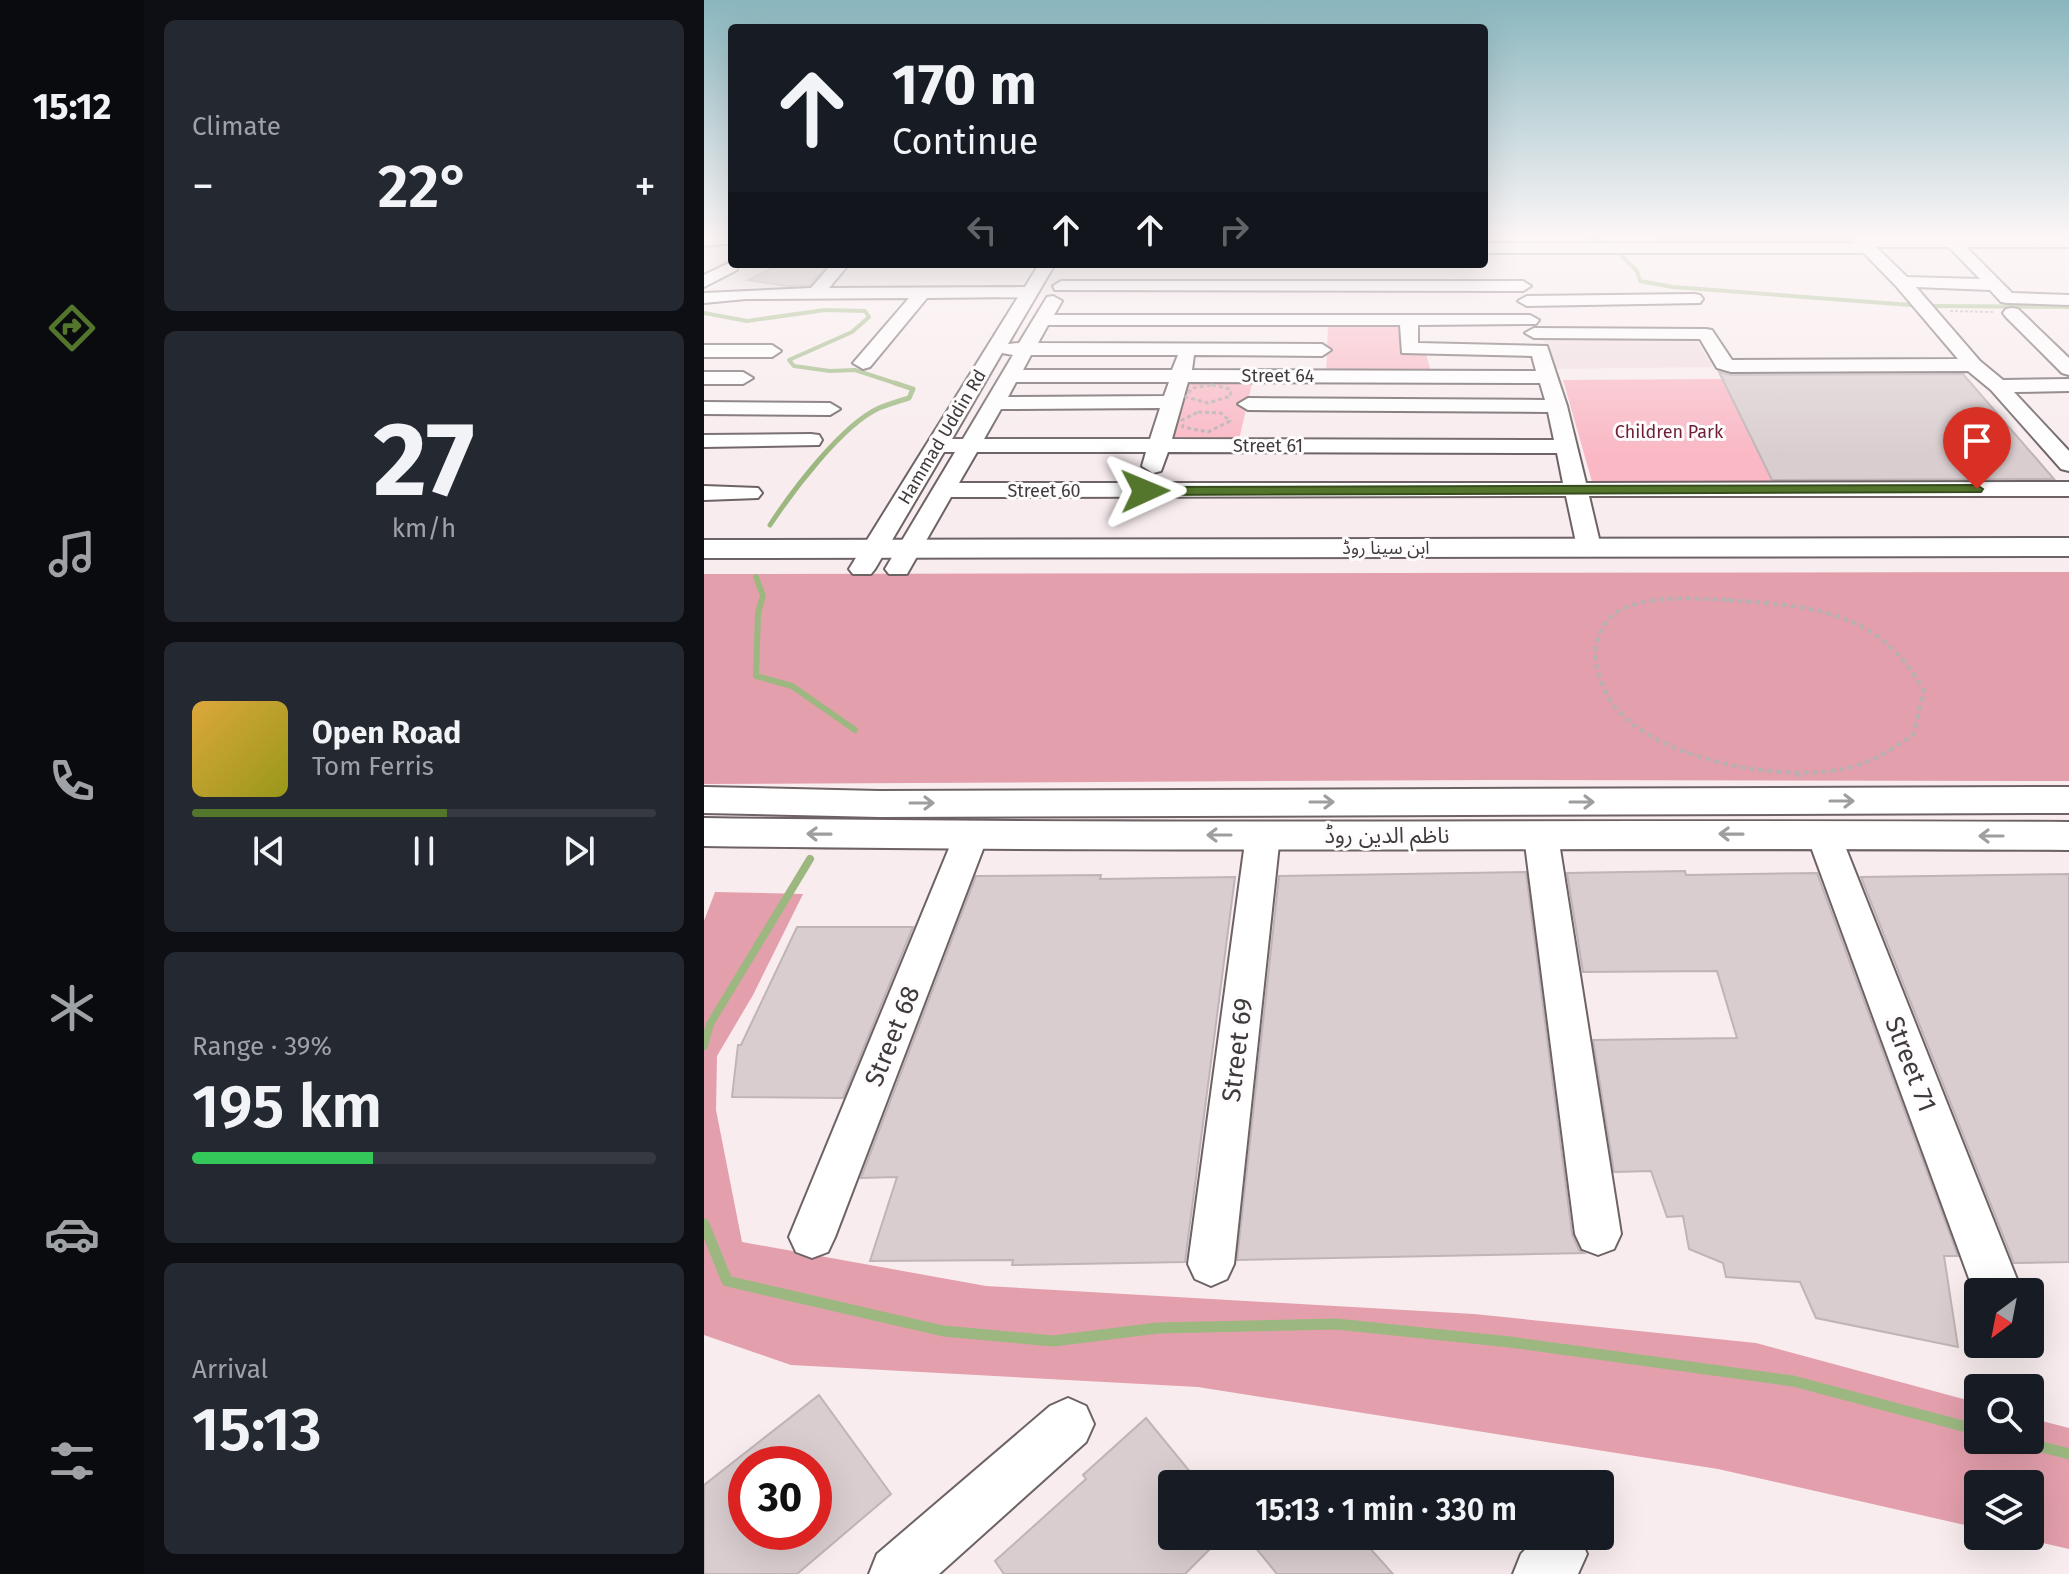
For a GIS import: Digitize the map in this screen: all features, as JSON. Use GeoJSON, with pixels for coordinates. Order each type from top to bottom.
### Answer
{"type":"FeatureCollection","features":[{"type":"Feature","properties":{"kind":"main road","name":"ابن سینا روڈ"},"geometry":{"type":"LineString","coordinates":[[704,569],[886,559],[1589,547],[2069,547]]}},
{"type":"Feature","properties":{"kind":"main road","name":"ابن سینا روڈ"},"geometry":{"type":"LineString","coordinates":[[704,549],[886,559],[2069,567]]}},
{"type":"Feature","properties":{"kind":"main road","name":"ناظم الدین روڈ"},"geometry":{"type":"LineString","coordinates":[[704,800],[872,819],[971,836],[1541,836],[1659,833],[2069,836]]}},
{"type":"Feature","properties":{"kind":"main road","name":"ناظم الدین روڈ"},"geometry":{"type":"LineString","coordinates":[[704,832],[872,819],[2069,800]]}},
{"type":"Feature","properties":{"kind":"street"},"geometry":{"type":"LineString","coordinates":[[863,363],[909,308]]}},
{"type":"Feature","properties":{"kind":"street","name":"Hammad Uddin Rd"},"geometry":{"type":"LineString","coordinates":[[886,559],[937,445],[1021,308]]}},
{"type":"Feature","properties":{"kind":"street","name":"Hammad Uddin Rd"},"geometry":{"type":"LineString","coordinates":[[886,559],[944,490],[1049,308]]}},
{"type":"Feature","properties":{"kind":"street"},"geometry":{"type":"LineString","coordinates":[[1294,320],[1296,308]]}},
{"type":"Feature","properties":{"kind":"street"},"geometry":{"type":"LineString","coordinates":[[1042,320],[1409,320],[1466,308]]}},
{"type":"Feature","properties":{"kind":"street"},"geometry":{"type":"LineString","coordinates":[[1409,320],[1409,349],[1446,349],[1506,308]]}},
{"type":"Feature","properties":{"kind":"street"},"geometry":{"type":"LineString","coordinates":[[1526,308],[1557,406],[1589,547]]}},
{"type":"Feature","properties":{"kind":"street"},"geometry":{"type":"LineString","coordinates":[[1580,308],[1706,334],[1724,364],[1728,365],[1973,365]]}},
{"type":"Feature","properties":{"kind":"street"},"geometry":{"type":"LineString","coordinates":[[2017,308],[2041,342],[2069,369]]}},
{"type":"Feature","properties":{"kind":"street"},"geometry":{"type":"LineString","coordinates":[[1927,310],[1973,365],[2060,444],[2069,464]]}},
{"type":"Feature","properties":{"kind":"street"},"geometry":{"type":"LineString","coordinates":[[1145,491],[1198,320]]}},
{"type":"Feature","properties":{"kind":"street"},"geometry":{"type":"LineString","coordinates":[[1322,377],[1325,320]]}},
{"type":"Feature","properties":{"kind":"street"},"geometry":{"type":"LineString","coordinates":[[2041,342],[2069,343]]}},
{"type":"Feature","properties":{"kind":"street"},"geometry":{"type":"LineString","coordinates":[[996,349],[1322,350]]}},
{"type":"Feature","properties":{"kind":"street"},"geometry":{"type":"LineString","coordinates":[[1446,349],[1451,377]]}},
{"type":"Feature","properties":{"kind":"street"},"geometry":{"type":"LineString","coordinates":[[704,351],[772,351]]}},
{"type":"Feature","properties":{"kind":"street","name":"Street 64"},"geometry":{"type":"LineString","coordinates":[[1010,376],[1546,377]]}},
{"type":"Feature","properties":{"kind":"street"},"geometry":{"type":"LineString","coordinates":[[1255,376],[1246,425],[1557,406]]}},
{"type":"Feature","properties":{"kind":"street"},"geometry":{"type":"LineString","coordinates":[[704,396],[723,378]]}},
{"type":"Feature","properties":{"kind":"street"},"geometry":{"type":"LineString","coordinates":[[1998,386],[2069,385]]}},
{"type":"Feature","properties":{"kind":"street"},"geometry":{"type":"LineString","coordinates":[[994,403],[1173,402]]}},
{"type":"Feature","properties":{"kind":"street"},"geometry":{"type":"LineString","coordinates":[[704,408],[830,409]]}},
{"type":"Feature","properties":{"kind":"street","name":"Street 61"},"geometry":{"type":"LineString","coordinates":[[937,445],[1159,446],[1246,425],[1391,446],[1566,447]]}},
{"type":"Feature","properties":{"kind":"street"},"geometry":{"type":"LineString","coordinates":[[704,441],[811,440]]}},
{"type":"Feature","properties":{"kind":"street"},"geometry":{"type":"LineString","coordinates":[[1391,446],[1392,489]]}},
{"type":"Feature","properties":{"kind":"street","name":"Street 60"},"geometry":{"type":"LineString","coordinates":[[944,490],[2069,489]]}},
{"type":"Feature","properties":{"kind":"street"},"geometry":{"type":"LineString","coordinates":[[704,493],[750,493]]}},
{"type":"Feature","properties":{"kind":"street","name":"Street 69"},"geometry":{"type":"LineString","coordinates":[[1211,1264],[1263,835]]}},
{"type":"Feature","properties":{"kind":"street","name":"Street 68"},"geometry":{"type":"LineString","coordinates":[[812,1237],[971,836]]}},
{"type":"Feature","properties":{"kind":"street"},"geometry":{"type":"LineString","coordinates":[[1541,836],[1598,1234]]}},
{"type":"Feature","properties":{"kind":"street","name":"Street 71"},"geometry":{"type":"LineString","coordinates":[[1824,836],[1993,1278]]}},
{"type":"Feature","properties":{"kind":"street"},"geometry":{"type":"LineString","coordinates":[[897,1574],[1068,1424]]}},
{"type":"Feature","properties":{"kind":"path"},"geometry":{"type":"LineString","coordinates":[[1927,310],[1933,308]]}},
{"type":"Feature","properties":{"kind":"path"},"geometry":{"type":"LineString","coordinates":[[1206,403],[1206,411]]}},
{"type":"Feature","properties":{"kind":"path"},"geometry":{"type":"LineString","coordinates":[[1206,411],[1226,415],[1230,421],[1217,430],[1202,432],[1187,429],[1181,423],[1185,417],[1206,411]]}},
{"type":"Feature","properties":{"kind":"path"},"geometry":{"type":"LineString","coordinates":[[1712,600],[1773,603],[1840,616],[1887,642],[1910,664],[1924,691],[1913,735],[1871,763],[1798,774],[1702,756],[1653,741],[1621,719],[1603,694],[1595,661],[1600,628],[1617,611],[1632,604],[1712,600]]}},
{"type":"Feature","properties":{"kind":"path"},"geometry":{"type":"LineString","coordinates":[[1798,774],[1801,782]]}},
{"type":"Feature","properties":{"kind":"shaded area"},"geometry":{"type":"Polygon","coordinates":[[[1692,333],[1713,367],[1554,369],[1542,335],[1692,333]]]}},
{"type":"Feature","properties":{"kind":"shaded area"},"geometry":{"type":"Polygon","coordinates":[[[2069,572],[2069,781],[704,784],[704,574],[2069,572]]]}},
{"type":"Feature","properties":{"kind":"shaded area"},"geometry":{"type":"Polygon","coordinates":[[[715,892],[803,894],[753,995],[717,1056],[716,1110],[742,1242],[986,1286],[1474,1314],[1756,1343],[1964,1399],[1964,1454],[2044,1454],[2044,1422],[2069,1428],[2069,1549],[2044,1543],[2044,1470],[1964,1470],[1964,1525],[1718,1469],[1198,1387],[791,1365],[704,1335],[704,921],[715,892]]]}},
{"type":"Feature","properties":{"kind":"green space"},"geometry":{"type":"Polygon","coordinates":[[[1404,323],[1407,350],[1425,351],[1432,375],[1326,375],[1328,324],[1404,323]]]}},
{"type":"Feature","properties":{"kind":"green space"},"geometry":{"type":"Polygon","coordinates":[[[1184,379],[1253,379],[1238,444],[1162,444],[1184,379]]]}},
{"type":"Feature","properties":{"kind":"green space","name":"Children Park"},"geometry":{"type":"Polygon","coordinates":[[[1722,379],[1774,484],[1593,485],[1563,380],[1722,379]]]}},
{"type":"Feature","properties":{"kind":"building"},"geometry":{"type":"Polygon","coordinates":[[[1719,372],[1731,375],[1963,374],[2054,479],[1772,480],[1719,372]]]}},
{"type":"Feature","properties":{"kind":"building"},"geometry":{"type":"Polygon","coordinates":[[[1685,871],[1686,875],[1817,873],[1958,1256],[1944,1256],[1958,1347],[1816,1318],[1800,1282],[1726,1277],[1723,1263],[1689,1249],[1683,1216],[1667,1217],[1651,1171],[1614,1172],[1593,1040],[1737,1038],[1717,971],[1583,972],[1567,873],[1685,871]]]}},
{"type":"Feature","properties":{"kind":"building"},"geometry":{"type":"Polygon","coordinates":[[[1526,872],[1572,1234],[1579,1250],[1584,1253],[1237,1260],[1279,876],[1526,872]]]}},
{"type":"Feature","properties":{"kind":"building"},"geometry":{"type":"Polygon","coordinates":[[[2069,874],[2069,1262],[2014,1263],[1861,877],[2069,874]]]}},
{"type":"Feature","properties":{"kind":"building"},"geometry":{"type":"Polygon","coordinates":[[[1101,875],[1100,879],[1235,877],[1185,1262],[1012,1265],[1013,1260],[870,1261],[897,1177],[861,1178],[976,876],[1101,875]]]}},
{"type":"Feature","properties":{"kind":"building"},"geometry":{"type":"Polygon","coordinates":[[[797,927],[913,927],[843,1098],[732,1097],[738,1045],[741,1045],[797,927]]]}},
{"type":"Feature","properties":{"kind":"building"},"geometry":{"type":"Polygon","coordinates":[[[819,1395],[891,1494],[832,1544],[832,1446],[754,1446],[819,1395]]]}},
{"type":"Feature","properties":{"kind":"building"},"geometry":{"type":"Polygon","coordinates":[[[1146,1418],[1189,1470],[1158,1470],[1158,1550],[1209,1550],[1185,1574],[1004,1574],[995,1561],[1086,1479],[1083,1475],[1146,1418]]]}},
{"type":"Feature","properties":{"kind":"building"},"geometry":{"type":"Polygon","coordinates":[[[728,1466],[728,1550],[825,1550],[797,1574],[704,1574],[704,1485],[728,1466]]]}},
{"type":"Feature","properties":{"kind":"building"},"geometry":{"type":"Polygon","coordinates":[[[1257,1550],[1372,1550],[1393,1574],[1277,1574],[1257,1550]]]}},
{"type":"Feature","properties":{"kind":"waterway"},"geometry":{"type":"LineString","coordinates":[[704,313],[747,321],[825,310],[865,311],[869,317],[852,332],[789,360],[794,366],[830,371],[855,370],[901,385]]}},
{"type":"Feature","properties":{"kind":"waterway"},"geometry":{"type":"LineString","coordinates":[[895,383],[901,385]]}},
{"type":"Feature","properties":{"kind":"waterway"},"geometry":{"type":"LineString","coordinates":[[770,525],[834,443],[865,416],[909,398],[913,389],[901,385]]}},
{"type":"Feature","properties":{"kind":"waterway"},"geometry":{"type":"LineString","coordinates":[[756,577],[763,596],[758,613],[756,676],[792,686],[855,730]]}},
{"type":"Feature","properties":{"kind":"waterway"},"geometry":{"type":"LineString","coordinates":[[704,1046],[710,1024],[810,859]]}},
{"type":"Feature","properties":{"kind":"waterway"},"geometry":{"type":"LineString","coordinates":[[704,1224],[727,1281],[943,1331],[1053,1341],[1158,1328],[1336,1324],[1510,1342],[1793,1381],[1964,1426]]}},
{"type":"Feature","properties":{"kind":"waterway"},"geometry":{"type":"LineString","coordinates":[[2044,1448],[2069,1454]]}},
{"type":"Feature","properties":{"kind":"route"},"geometry":{"type":"LineString","coordinates":[[1145,491],[1977,489]]}}]}
